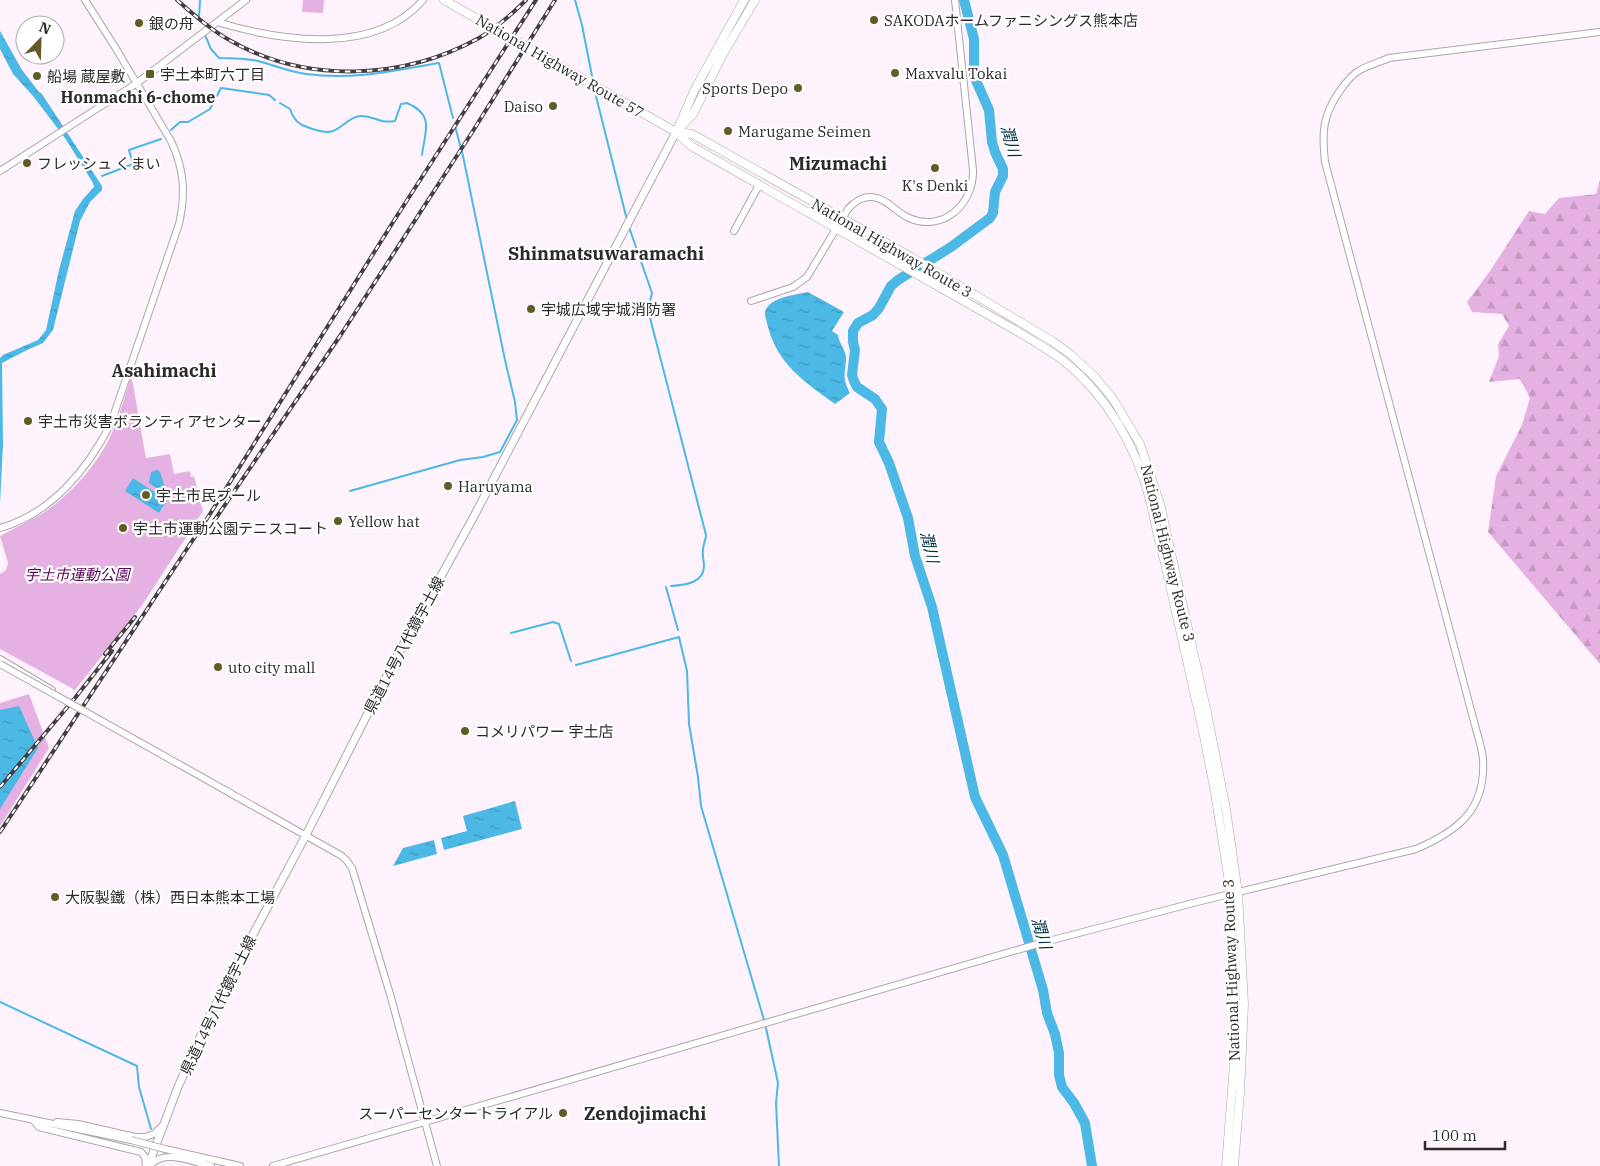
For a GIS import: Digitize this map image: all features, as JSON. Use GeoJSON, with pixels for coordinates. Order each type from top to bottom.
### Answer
{"type":"FeatureCollection","features":[{"type":"Feature","properties":{"kind":"highway","name":"National Highway Route 57"},"geometry":{"type":"LineString","coordinates":[[444,0],[676,132]]}},
{"type":"Feature","properties":{"kind":"highway"},"geometry":{"type":"LineString","coordinates":[[676,132],[684,110],[744,0]]}},
{"type":"Feature","properties":{"kind":"highway"},"geometry":{"type":"LineString","coordinates":[[676,132],[693,114],[731,40],[755,0]]}},
{"type":"Feature","properties":{"kind":"highway","name":"National Highway Route 3"},"geometry":{"type":"LineString","coordinates":[[676,132],[691,146],[1022,334],[1064,362],[1099,395],[1124,434],[1137,460],[1150,499],[1175,607],[1235,894],[1235,1050],[1226,1166]]}},
{"type":"Feature","properties":{"kind":"highway","name":"National Highway Route 3"},"geometry":{"type":"LineString","coordinates":[[676,132],[692,134],[934,270],[1033,329],[1070,354],[1095,377],[1113,399],[1140,444],[1160,504],[1207,713],[1226,809],[1244,1004],[1234,1166]]}},
{"type":"Feature","properties":{"kind":"main road","name":"県道14号八代鏡宇土線"},"geometry":{"type":"LineString","coordinates":[[149,1165],[163,1125],[209,1017],[306,835],[396,658],[676,132]]}},
{"type":"Feature","properties":{"kind":"street"},"geometry":{"type":"LineString","coordinates":[[0,528],[26,518],[61,492],[87,464],[100,446],[111,423],[179,224],[184,204],[182,172],[179,158],[171,141],[85,0]]}},
{"type":"Feature","properties":{"kind":"street"},"geometry":{"type":"LineString","coordinates":[[0,171],[137,83],[246,0]]}},
{"type":"Feature","properties":{"kind":"street"},"geometry":{"type":"LineString","coordinates":[[217,22],[268,35],[306,40],[368,34],[387,28],[416,9],[424,0]]}},
{"type":"Feature","properties":{"kind":"street"},"geometry":{"type":"LineString","coordinates":[[751,301],[783,292],[801,282],[814,268],[852,204],[862,198],[874,197],[907,217],[930,222],[950,216],[960,208],[968,197],[972,186],[973,170],[955,0]]}},
{"type":"Feature","properties":{"kind":"street"},"geometry":{"type":"LineString","coordinates":[[273,1166],[1041,943],[1193,903],[1416,849],[1456,828],[1466,819],[1476,800],[1481,786],[1483,759],[1325,162],[1323,130],[1325,118],[1330,106],[1346,81],[1359,70],[1389,58],[1600,32]]}},
{"type":"Feature","properties":{"kind":"street"},"geometry":{"type":"LineString","coordinates":[[734,231],[759,185]]}},
{"type":"Feature","properties":{"kind":"street"},"geometry":{"type":"LineString","coordinates":[[0,659],[64,696]]}},
{"type":"Feature","properties":{"kind":"street"},"geometry":{"type":"LineString","coordinates":[[0,664],[306,835],[342,856],[347,861],[352,868],[390,994],[437,1166]]}},
{"type":"Feature","properties":{"kind":"street"},"geometry":{"type":"LineString","coordinates":[[0,1113],[131,1140],[240,1166]]}},
{"type":"Feature","properties":{"kind":"street"},"geometry":{"type":"LineString","coordinates":[[33,1120],[39,1127],[141,1152],[149,1165],[163,1157],[170,1156],[211,1166]]}},
{"type":"Feature","properties":{"kind":"street"},"geometry":{"type":"LineString","coordinates":[[48,1123],[78,1124],[135,1137],[145,1137],[154,1134],[163,1125]]}},
{"type":"Feature","properties":{"kind":"green space"},"geometry":{"type":"Polygon","coordinates":[[[303,0],[324,0],[323,13],[302,12],[303,0]]]}},
{"type":"Feature","properties":{"kind":"green space"},"geometry":{"type":"Polygon","coordinates":[[[1600,180],[1600,664],[1488,532],[1496,476],[1522,425],[1530,398],[1520,379],[1489,382],[1499,356],[1498,344],[1509,326],[1502,314],[1472,312],[1467,302],[1490,271],[1529,211],[1545,214],[1559,198],[1596,194],[1600,180]]]}},
{"type":"Feature","properties":{"kind":"green space","name":"宇土市運動公園"},"geometry":{"type":"Polygon","coordinates":[[[132,379],[146,458],[170,454],[174,474],[190,471],[191,477],[194,476],[203,511],[143,604],[75,690],[0,649],[0,574],[6,570],[8,563],[0,536],[48,510],[85,476],[110,437],[130,380],[132,379]]]}},
{"type":"Feature","properties":{"kind":"green space"},"geometry":{"type":"Polygon","coordinates":[[[29,694],[49,748],[0,826],[0,703],[29,694]]]}},
{"type":"Feature","properties":{"kind":"water"},"geometry":{"type":"Polygon","coordinates":[[[0,31],[15,58],[15,65],[19,65],[42,94],[102,186],[102,190],[90,202],[80,221],[53,330],[43,343],[2,363],[3,445],[0,503],[0,358],[38,340],[46,330],[59,270],[75,211],[94,187],[65,138],[33,96],[13,74],[0,49],[0,31]]]}},
{"type":"Feature","properties":{"kind":"water"},"geometry":{"type":"Polygon","coordinates":[[[808,292],[844,312],[832,331],[838,335],[846,355],[845,379],[850,393],[835,404],[794,372],[778,352],[766,318],[766,309],[774,301],[808,292]]]}},
{"type":"Feature","properties":{"kind":"water"},"geometry":{"type":"Polygon","coordinates":[[[157,470],[160,472],[166,491],[163,492],[149,483],[151,472],[157,470]]]}},
{"type":"Feature","properties":{"kind":"water","name":"宇土市民プール"},"geometry":{"type":"Polygon","coordinates":[[[133,478],[167,500],[159,513],[125,491],[133,478]]]}},
{"type":"Feature","properties":{"kind":"water"},"geometry":{"type":"Polygon","coordinates":[[[19,706],[38,748],[0,809],[0,710],[19,706]]]}},
{"type":"Feature","properties":{"kind":"water"},"geometry":{"type":"Polygon","coordinates":[[[515,801],[522,829],[444,850],[441,838],[467,831],[463,816],[515,801]]]}},
{"type":"Feature","properties":{"kind":"water"},"geometry":{"type":"Polygon","coordinates":[[[434,840],[437,854],[393,866],[403,848],[434,840]]]}},
{"type":"Feature","properties":{"kind":"waterway"},"geometry":{"type":"LineString","coordinates":[[199,17],[200,0]]}},
{"type":"Feature","properties":{"kind":"waterway"},"geometry":{"type":"LineString","coordinates":[[575,0],[593,81]]}},
{"type":"Feature","properties":{"kind":"waterway","name":"潤川"},"geometry":{"type":"LineString","coordinates":[[964,0],[974,39],[974,76],[989,110],[992,142],[1003,169],[1003,176],[995,192],[993,213],[990,218],[951,247],[898,280],[891,286],[873,315],[858,323],[853,331],[855,350],[852,375],[857,387],[875,399],[882,409],[879,442],[889,463],[908,518],[915,556],[932,607],[975,797],[1003,855],[1043,990],[1047,1013],[1055,1034],[1062,1087],[1085,1123],[1092,1166]]}},
{"type":"Feature","properties":{"kind":"waterway"},"geometry":{"type":"LineString","coordinates":[[205,35],[211,49],[219,58],[253,60],[306,74],[324,76],[357,75],[389,72],[439,63],[453,118]]}},
{"type":"Feature","properties":{"kind":"waterway"},"geometry":{"type":"LineString","coordinates":[[171,130],[180,122],[188,122],[210,109],[221,88],[269,95],[275,100]]}},
{"type":"Feature","properties":{"kind":"waterway"},"geometry":{"type":"LineString","coordinates":[[594,88],[627,220]]}},
{"type":"Feature","properties":{"kind":"waterway"},"geometry":{"type":"LineString","coordinates":[[280,103],[290,109],[294,118],[300,124],[326,132],[336,130],[352,118],[360,116],[389,122],[395,121],[401,104],[407,103],[416,108],[425,118],[426,131],[422,155]]}},
{"type":"Feature","properties":{"kind":"waterway"},"geometry":{"type":"LineString","coordinates":[[350,491],[460,460],[483,457],[500,452],[517,420],[515,402],[455,126]]}},
{"type":"Feature","properties":{"kind":"waterway"},"geometry":{"type":"LineString","coordinates":[[102,176],[133,164],[129,150],[161,139]]}},
{"type":"Feature","properties":{"kind":"waterway"},"geometry":{"type":"LineString","coordinates":[[629,227],[652,293],[648,310],[706,535],[703,546],[704,566],[701,576],[688,584],[671,586]]}},
{"type":"Feature","properties":{"kind":"waterway"},"geometry":{"type":"LineString","coordinates":[[666,587],[678,630]]}},
{"type":"Feature","properties":{"kind":"waterway"},"geometry":{"type":"LineString","coordinates":[[511,633],[553,622],[559,624],[571,661]]}},
{"type":"Feature","properties":{"kind":"waterway"},"geometry":{"type":"LineString","coordinates":[[576,665],[679,637],[687,671],[689,724],[701,806],[764,1020]]}},
{"type":"Feature","properties":{"kind":"waterway"},"geometry":{"type":"LineString","coordinates":[[0,1002],[137,1066],[139,1087],[151,1129]]}},
{"type":"Feature","properties":{"kind":"waterway"},"geometry":{"type":"LineString","coordinates":[[766,1028],[778,1083],[776,1103],[779,1166]]}},
{"type":"Feature","properties":{"kind":"railway"},"geometry":{"type":"LineString","coordinates":[[177,0],[217,32],[260,55],[291,65],[323,70],[355,71],[387,69],[419,62],[450,52],[485,34],[526,0]]}},
{"type":"Feature","properties":{"kind":"railway"},"geometry":{"type":"LineString","coordinates":[[0,832],[210,514],[395,219],[536,0]]}},
{"type":"Feature","properties":{"kind":"railway"},"geometry":{"type":"LineString","coordinates":[[214,521],[342,333],[555,0]]}},
{"type":"Feature","properties":{"kind":"railway"},"geometry":{"type":"LineString","coordinates":[[105,654],[135,617]]}},
{"type":"Feature","properties":{"kind":"railway"},"geometry":{"type":"LineString","coordinates":[[0,787],[112,651]]}},
{"type":"Feature","properties":{"kind":"place","name":"SAKODAホームファニシングス熊本店"},"geometry":{"type":"Point","coordinates":[874,20]}},
{"type":"Feature","properties":{"kind":"place","name":"銀の舟"},"geometry":{"type":"Point","coordinates":[139,23]}},
{"type":"Feature","properties":{"kind":"place","name":"Maxvalu Tokai"},"geometry":{"type":"Point","coordinates":[895,73]}},
{"type":"Feature","properties":{"kind":"place","name":"宇土本町六丁目"},"geometry":{"type":"Point","coordinates":[150,74]}},
{"type":"Feature","properties":{"kind":"place","name":"船場 蔵屋敷"},"geometry":{"type":"Point","coordinates":[37,76]}},
{"type":"Feature","properties":{"kind":"place","name":"Sports Depo"},"geometry":{"type":"Point","coordinates":[798,88]}},
{"type":"Feature","properties":{"kind":"place","name":"Daiso"},"geometry":{"type":"Point","coordinates":[553,106]}},
{"type":"Feature","properties":{"kind":"place","name":"Marugame Seimen"},"geometry":{"type":"Point","coordinates":[728,131]}},
{"type":"Feature","properties":{"kind":"place","name":"フレッシュ くまい"},"geometry":{"type":"Point","coordinates":[27,163]}},
{"type":"Feature","properties":{"kind":"place","name":"K's Denki"},"geometry":{"type":"Point","coordinates":[935,168]}},
{"type":"Feature","properties":{"kind":"place","name":"宇城広域宇城消防署"},"geometry":{"type":"Point","coordinates":[531,309]}},
{"type":"Feature","properties":{"kind":"place","name":"宇土市災害ボランティアセンター"},"geometry":{"type":"Point","coordinates":[28,421]}},
{"type":"Feature","properties":{"kind":"place","name":"Haruyama"},"geometry":{"type":"Point","coordinates":[448,486]}},
{"type":"Feature","properties":{"kind":"place","name":"宇土市民プール"},"geometry":{"type":"Point","coordinates":[146,495]}},
{"type":"Feature","properties":{"kind":"place","name":"Yellow hat"},"geometry":{"type":"Point","coordinates":[338,521]}},
{"type":"Feature","properties":{"kind":"place","name":"宇土市運動公園テニスコート"},"geometry":{"type":"Point","coordinates":[123,528]}},
{"type":"Feature","properties":{"kind":"place","name":"uto city mall"},"geometry":{"type":"Point","coordinates":[218,667]}},
{"type":"Feature","properties":{"kind":"place","name":"コメリパワー 宇土店"},"geometry":{"type":"Point","coordinates":[465,731]}},
{"type":"Feature","properties":{"kind":"place","name":"大阪製鐵（株）西日本熊本工場"},"geometry":{"type":"Point","coordinates":[55,897]}},
{"type":"Feature","properties":{"kind":"place","name":"スーパーセンタートライアル"},"geometry":{"type":"Point","coordinates":[563,1113]}},
{"type":"Feature","properties":{"kind":"district","name":"Honmachi 6-chome"},"geometry":{"type":"Point","coordinates":[138,97]}},
{"type":"Feature","properties":{"kind":"district","name":"Mizumachi"},"geometry":{"type":"Point","coordinates":[838,163]}},
{"type":"Feature","properties":{"kind":"district","name":"Shinmatsuwaramachi"},"geometry":{"type":"Point","coordinates":[606,253]}},
{"type":"Feature","properties":{"kind":"district","name":"Asahimachi"},"geometry":{"type":"Point","coordinates":[164,370]}},
{"type":"Feature","properties":{"kind":"district","name":"Zendojimachi"},"geometry":{"type":"Point","coordinates":[645,1113]}}]}
